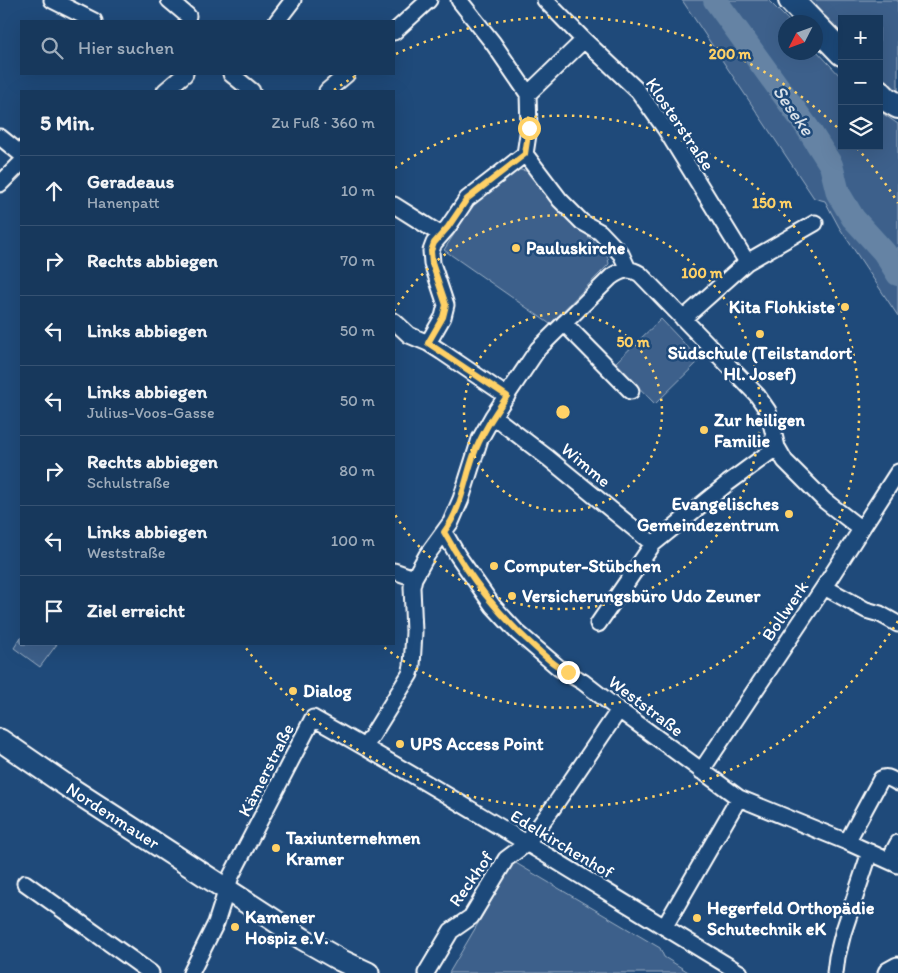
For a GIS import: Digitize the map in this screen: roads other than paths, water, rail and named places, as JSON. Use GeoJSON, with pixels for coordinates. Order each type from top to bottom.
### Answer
{"type":"FeatureCollection","features":[{"type":"Feature","properties":{"kind":"main road"},"geometry":{"type":"LineString","coordinates":[[774,0],[789,15]]}},
{"type":"Feature","properties":{"kind":"main road"},"geometry":{"type":"LineString","coordinates":[[791,0],[805,15]]}},
{"type":"Feature","properties":{"kind":"main road"},"geometry":{"type":"LineString","coordinates":[[823,33],[838,49]]}},
{"type":"Feature","properties":{"kind":"main road"},"geometry":{"type":"LineString","coordinates":[[823,50],[838,64]]}},
{"type":"Feature","properties":{"kind":"main road"},"geometry":{"type":"LineString","coordinates":[[883,96],[898,106]]}},
{"type":"Feature","properties":{"kind":"main road"},"geometry":{"type":"LineString","coordinates":[[883,105],[898,116]]}},
{"type":"Feature","properties":{"kind":"street"},"geometry":{"type":"LineString","coordinates":[[52,0],[92,20]]}},
{"type":"Feature","properties":{"kind":"street"},"geometry":{"type":"LineString","coordinates":[[169,0],[188,16]]}},
{"type":"Feature","properties":{"kind":"street"},"geometry":{"type":"LineString","coordinates":[[278,20],[293,0]]}},
{"type":"Feature","properties":{"kind":"street"},"geometry":{"type":"LineString","coordinates":[[395,31],[430,0]]}},
{"type":"Feature","properties":{"kind":"street"},"geometry":{"type":"LineString","coordinates":[[428,343],[443,317],[446,305],[432,263],[431,251],[434,243],[474,192],[525,154],[529,128],[528,94],[493,43],[459,0]]}},
{"type":"Feature","properties":{"kind":"street","name":"Klosterstraße"},"geometry":{"type":"LineString","coordinates":[[545,0],[638,91],[666,130],[747,262]]}},
{"type":"Feature","properties":{"kind":"street"},"geometry":{"type":"LineString","coordinates":[[528,94],[584,40]]}},
{"type":"Feature","properties":{"kind":"street"},"geometry":{"type":"LineString","coordinates":[[166,90],[182,75]]}},
{"type":"Feature","properties":{"kind":"street"},"geometry":{"type":"LineString","coordinates":[[235,75],[251,90]]}},
{"type":"Feature","properties":{"kind":"street"},"geometry":{"type":"LineString","coordinates":[[328,90],[346,75]]}},
{"type":"Feature","properties":{"kind":"street"},"geometry":{"type":"LineString","coordinates":[[0,137],[20,153]]}},
{"type":"Feature","properties":{"kind":"street"},"geometry":{"type":"LineString","coordinates":[[525,154],[560,200],[582,222],[600,232],[621,254],[628,269]]}},
{"type":"Feature","properties":{"kind":"street"},"geometry":{"type":"LineString","coordinates":[[0,184],[20,164]]}},
{"type":"Feature","properties":{"kind":"street"},"geometry":{"type":"LineString","coordinates":[[395,208],[440,234]]}},
{"type":"Feature","properties":{"kind":"street"},"geometry":{"type":"LineString","coordinates":[[683,318],[747,262],[815,223]]}},
{"type":"Feature","properties":{"kind":"street"},"geometry":{"type":"LineString","coordinates":[[365,747],[410,674],[414,632],[412,588],[414,578],[427,554],[451,522],[461,499],[480,439],[538,349],[619,271],[628,269],[640,274],[764,403],[768,411],[777,447],[785,461],[825,501],[861,529]]}},
{"type":"Feature","properties":{"kind":"street"},"geometry":{"type":"LineString","coordinates":[[395,322],[409,335],[428,343],[507,396]]}},
{"type":"Feature","properties":{"kind":"street"},"geometry":{"type":"LineString","coordinates":[[564,323],[631,391]]}},
{"type":"Feature","properties":{"kind":"street","name":"Wimme"},"geometry":{"type":"LineString","coordinates":[[491,420],[653,544]]}},
{"type":"Feature","properties":{"kind":"street"},"geometry":{"type":"LineString","coordinates":[[598,624],[653,544],[722,488],[777,447]]}},
{"type":"Feature","properties":{"kind":"street","name":"Bollwerk"},"geometry":{"type":"LineString","coordinates":[[701,771],[898,472]]}},
{"type":"Feature","properties":{"kind":"street","name":"Weststraße"},"geometry":{"type":"LineString","coordinates":[[444,532],[458,556],[493,606],[517,632],[559,668],[583,682],[739,798],[893,863]]}},
{"type":"Feature","properties":{"kind":"street"},"geometry":{"type":"LineString","coordinates":[[395,571],[414,578]]}},
{"type":"Feature","properties":{"kind":"street"},"geometry":{"type":"LineString","coordinates":[[824,587],[866,610],[880,614],[898,624]]}},
{"type":"Feature","properties":{"kind":"street","name":"Reckhof"},"geometry":{"type":"LineString","coordinates":[[426,973],[451,931],[471,917],[506,859],[526,844],[619,710]]}},
{"type":"Feature","properties":{"kind":"street","name":"Kämerstraße"},"geometry":{"type":"LineString","coordinates":[[191,973],[216,923],[231,876],[313,718],[365,747]]}},
{"type":"Feature","properties":{"kind":"street","name":"Nordenmauer"},"geometry":{"type":"LineString","coordinates":[[0,740],[73,790],[303,939],[368,973]]}},
{"type":"Feature","properties":{"kind":"street","name":"Edelkirchenhof"},"geometry":{"type":"LineString","coordinates":[[365,747],[665,926],[740,973]]}},
{"type":"Feature","properties":{"kind":"street"},"geometry":{"type":"LineString","coordinates":[[846,842],[881,779],[888,777],[898,783]]}},
{"type":"Feature","properties":{"kind":"street"},"geometry":{"type":"LineString","coordinates":[[665,926],[739,798]]}},
{"type":"Feature","properties":{"kind":"street"},"geometry":{"type":"LineString","coordinates":[[893,863],[898,844]]}},
{"type":"Feature","properties":{"kind":"street"},"geometry":{"type":"LineString","coordinates":[[835,973],[843,933],[870,852]]}},
{"type":"Feature","properties":{"kind":"street"},"geometry":{"type":"LineString","coordinates":[[25,883],[151,973]]}},
{"type":"Feature","properties":{"kind":"street"},"geometry":{"type":"LineString","coordinates":[[889,973],[898,968]]}},
{"type":"Feature","properties":{"kind":"waterway","name":"Seseke"},"geometry":{"type":"LineString","coordinates":[[715,0],[807,127],[831,165],[838,193],[853,218],[884,252],[898,274]]}},
{"type":"Feature","properties":{"kind":"place","name":"Pauluskirche"},"geometry":{"type":"Point","coordinates":[516,248]}},
{"type":"Feature","properties":{"kind":"place","name":"Kita Flohkiste"},"geometry":{"type":"Point","coordinates":[845,307]}},
{"type":"Feature","properties":{"kind":"place","name":"Südschule (Teilstandort Hl. Josef)"},"geometry":{"type":"Point","coordinates":[760,334]}},
{"type":"Feature","properties":{"kind":"place","name":"Zur heiligen Familie"},"geometry":{"type":"Point","coordinates":[704,430]}},
{"type":"Feature","properties":{"kind":"place","name":"Evangelisches Gemeindezentrum"},"geometry":{"type":"Point","coordinates":[789,514]}},
{"type":"Feature","properties":{"kind":"place","name":"Computer-Stübchen"},"geometry":{"type":"Point","coordinates":[494,566]}},
{"type":"Feature","properties":{"kind":"place","name":"Versicherungsbüro Udo Zeuner"},"geometry":{"type":"Point","coordinates":[512,596]}},
{"type":"Feature","properties":{"kind":"place","name":"Dialog"},"geometry":{"type":"Point","coordinates":[293,691]}},
{"type":"Feature","properties":{"kind":"place","name":"UPS Access Point"},"geometry":{"type":"Point","coordinates":[400,744]}},
{"type":"Feature","properties":{"kind":"place","name":"Taxiunternehmen Kramer"},"geometry":{"type":"Point","coordinates":[276,848]}},
{"type":"Feature","properties":{"kind":"place","name":"Hegerfeld Orthopädie Schutechnik eK"},"geometry":{"type":"Point","coordinates":[697,918]}},
{"type":"Feature","properties":{"kind":"place","name":"Kamener Hospiz e.V."},"geometry":{"type":"Point","coordinates":[235,927]}}]}
